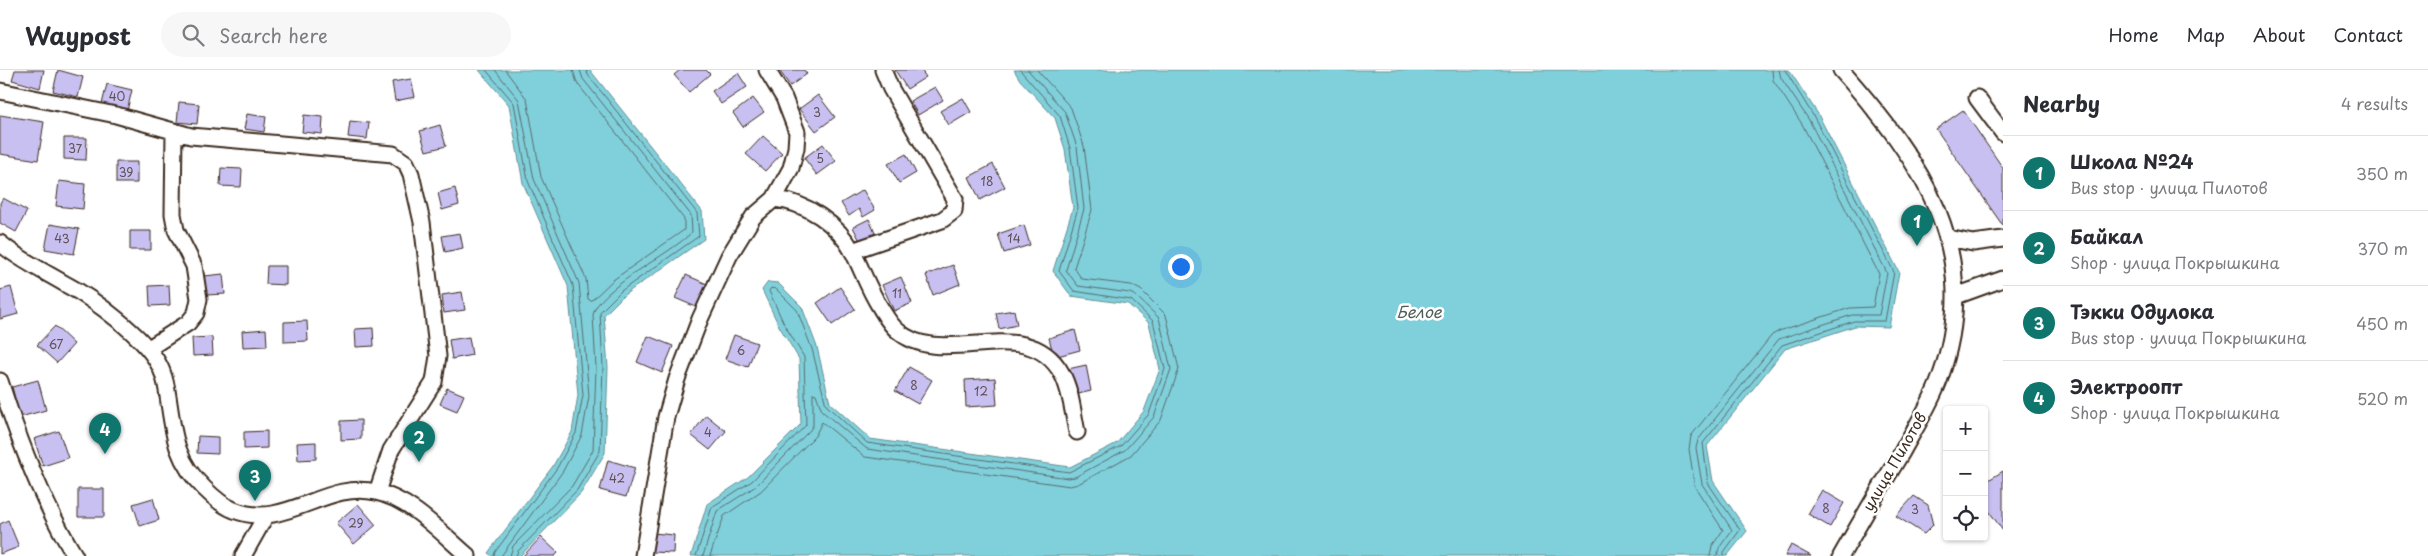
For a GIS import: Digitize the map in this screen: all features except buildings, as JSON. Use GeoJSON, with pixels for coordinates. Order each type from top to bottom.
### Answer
{"type":"FeatureCollection","features":[{"type":"Feature","properties":{"kind":"street"},"geometry":{"type":"LineString","coordinates":[[643,556],[666,417],[677,379],[700,319],[728,256],[753,217],[774,199],[790,168],[796,148],[796,132],[784,98],[768,70]]}},
{"type":"Feature","properties":{"kind":"street"},"geometry":{"type":"LineString","coordinates":[[852,251],[942,220],[954,211],[955,199],[896,97],[883,70]]}},
{"type":"Feature","properties":{"kind":"street","name":"улица Пилотов"},"geometry":{"type":"LineString","coordinates":[[1841,70],[1906,150],[1935,200],[1948,238],[1955,274],[1956,296],[1950,342],[1940,379],[1918,424],[1841,556]]}},
{"type":"Feature","properties":{"kind":"street"},"geometry":{"type":"LineString","coordinates":[[0,91],[116,115],[191,136],[393,154],[406,163],[411,174],[422,222],[438,356],[434,382],[391,450],[378,492]]}},
{"type":"Feature","properties":{"kind":"street"},"geometry":{"type":"LineString","coordinates":[[1977,98],[2003,133]]}},
{"type":"Feature","properties":{"kind":"street"},"geometry":{"type":"LineString","coordinates":[[149,348],[188,323],[196,313],[198,299],[194,266],[176,230],[173,214],[174,132]]}},
{"type":"Feature","properties":{"kind":"street"},"geometry":{"type":"LineString","coordinates":[[774,199],[789,200],[808,208],[836,231],[852,251],[873,296],[887,318],[897,331],[912,341],[934,346],[1014,343],[1027,345],[1038,350],[1062,374],[1077,432]]}},
{"type":"Feature","properties":{"kind":"street"},"geometry":{"type":"LineString","coordinates":[[1948,238],[1973,244],[2003,239]]}},
{"type":"Feature","properties":{"kind":"street"},"geometry":{"type":"LineString","coordinates":[[3,250],[68,285],[133,333],[149,348],[159,364],[166,385],[175,442],[183,463],[194,479],[212,496],[234,510],[265,517],[334,493],[362,489],[378,492],[396,499],[426,520],[468,556]]}},
{"type":"Feature","properties":{"kind":"street"},"geometry":{"type":"LineString","coordinates":[[1956,296],[2003,279]]}},
{"type":"Feature","properties":{"kind":"street"},"geometry":{"type":"LineString","coordinates":[[0,381],[16,432],[59,530],[75,556]]}},
{"type":"Feature","properties":{"kind":"street"},"geometry":{"type":"LineString","coordinates":[[243,556],[265,517]]}},
{"type":"Feature","properties":{"kind":"water"},"geometry":{"type":"Polygon","coordinates":[[[479,70],[590,70],[702,211],[704,239],[624,295],[604,315],[608,367],[605,453],[581,493],[520,556],[492,556],[488,553],[553,466],[572,432],[578,395],[568,286],[523,183],[509,105],[479,70]]]}},
{"type":"Feature","properties":{"kind":"water","name":"Белое"},"geometry":{"type":"Polygon","coordinates":[[[1014,70],[1789,70],[1818,114],[1899,272],[1889,327],[1855,326],[1785,349],[1707,446],[1713,481],[1747,531],[1727,556],[691,556],[707,504],[748,477],[801,424],[799,359],[779,326],[762,290],[768,282],[778,283],[802,307],[817,347],[830,403],[870,439],[1070,467],[1117,443],[1144,411],[1160,369],[1149,323],[1128,304],[1071,296],[1053,271],[1073,208],[1065,149],[1055,118],[1020,80],[1014,70]]]}},
{"type":"Feature","properties":{"kind":"place","name":"Школа №24"},"geometry":{"type":"Point","coordinates":[1917,246]}},
{"type":"Feature","properties":{"kind":"place","name":"Электроопт"},"geometry":{"type":"Point","coordinates":[105,454]}},
{"type":"Feature","properties":{"kind":"place","name":"Байкал"},"geometry":{"type":"Point","coordinates":[419,462]}},
{"type":"Feature","properties":{"kind":"place","name":"Тэкки Одулока"},"geometry":{"type":"Point","coordinates":[255,501]}}]}
